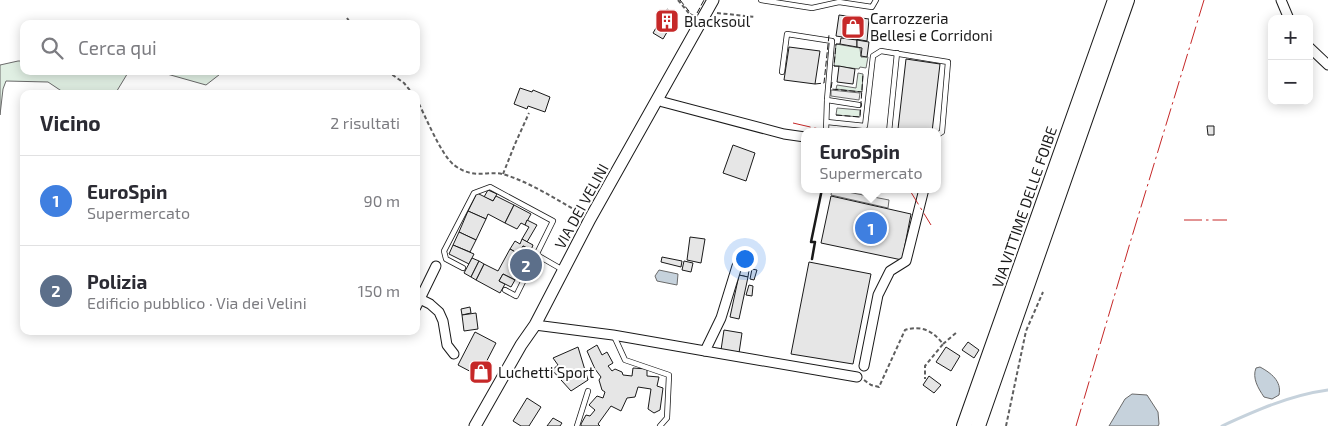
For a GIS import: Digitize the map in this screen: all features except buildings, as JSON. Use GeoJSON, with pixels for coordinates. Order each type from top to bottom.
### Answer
{"type":"FeatureCollection","features":[{"type":"Feature","properties":{"kind":"main road","name":"VIA VITTIME DELLE FOIBE"},"geometry":{"type":"LineString","coordinates":[[964,426],[1115,0]]}},
{"type":"Feature","properties":{"kind":"main road","name":"VIA VITTIME DELLE FOIBE"},"geometry":{"type":"LineString","coordinates":[[978,426],[1127,0]]}},
{"type":"Feature","properties":{"kind":"street"},"geometry":{"type":"LineString","coordinates":[[1281,0],[1288,15]]}},
{"type":"Feature","properties":{"kind":"street","name":"VIA DEI VELINI"},"geometry":{"type":"LineString","coordinates":[[476,426],[520,345],[535,325],[590,219],[710,4]]}},
{"type":"Feature","properties":{"kind":"street"},"geometry":{"type":"LineString","coordinates":[[1313,51],[1328,65]]}},
{"type":"Feature","properties":{"kind":"street"},"geometry":{"type":"LineString","coordinates":[[657,99],[784,134],[801,136]]}},
{"type":"Feature","properties":{"kind":"street"},"geometry":{"type":"LineString","coordinates":[[864,366],[878,295],[890,271],[906,261],[923,193]]}},
{"type":"Feature","properties":{"kind":"street"},"geometry":{"type":"LineString","coordinates":[[420,299],[436,266]]}},
{"type":"Feature","properties":{"kind":"street"},"geometry":{"type":"LineString","coordinates":[[705,351],[721,318],[737,266]]}},
{"type":"Feature","properties":{"kind":"street"},"geometry":{"type":"LineString","coordinates":[[420,303],[430,304],[439,312],[443,321],[447,345],[454,354]]}},
{"type":"Feature","properties":{"kind":"street"},"geometry":{"type":"LineString","coordinates":[[535,325],[614,334],[857,377]]}},
{"type":"Feature","properties":{"kind":"lane"},"geometry":{"type":"LineString","coordinates":[[761,0],[812,8],[839,2],[872,6],[876,0]]}},
{"type":"Feature","properties":{"kind":"lane"},"geometry":{"type":"LineString","coordinates":[[782,72],[787,34],[832,41],[826,128]]}},
{"type":"Feature","properties":{"kind":"lane"},"geometry":{"type":"LineString","coordinates":[[826,122],[865,126],[873,56],[881,51],[948,62],[941,133]]}},
{"type":"Feature","properties":{"kind":"lane"},"geometry":{"type":"LineString","coordinates":[[889,128],[897,53]]}},
{"type":"Feature","properties":{"kind":"lane"},"geometry":{"type":"LineString","coordinates":[[827,100],[859,105]]}},
{"type":"Feature","properties":{"kind":"lane"},"geometry":{"type":"LineString","coordinates":[[463,268],[446,259],[444,251],[474,193],[490,187],[553,221],[516,296],[506,290]]}},
{"type":"Feature","properties":{"kind":"lane"},"geometry":{"type":"LineString","coordinates":[[537,255],[563,270]]}},
{"type":"Feature","properties":{"kind":"lane"},"geometry":{"type":"LineString","coordinates":[[614,334],[625,360],[669,375],[668,418],[660,426]]}},
{"type":"Feature","properties":{"kind":"lane"},"geometry":{"type":"LineString","coordinates":[[578,426],[588,391]]}},
{"type":"Feature","properties":{"kind":"path"},"geometry":{"type":"LineString","coordinates":[[678,0],[699,24]]}},
{"type":"Feature","properties":{"kind":"path"},"geometry":{"type":"LineString","coordinates":[[710,4],[714,12],[755,17]]}},
{"type":"Feature","properties":{"kind":"path"},"geometry":{"type":"LineString","coordinates":[[393,75],[410,90]]}},
{"type":"Feature","properties":{"kind":"path"},"geometry":{"type":"LineString","coordinates":[[420,106],[438,143],[454,165],[474,175],[503,174],[521,181],[590,219]]}},
{"type":"Feature","properties":{"kind":"path"},"geometry":{"type":"LineString","coordinates":[[503,174],[514,144],[529,113]]}},
{"type":"Feature","properties":{"kind":"path"},"geometry":{"type":"LineString","coordinates":[[1006,426],[1026,331],[1044,292]]}},
{"type":"Feature","properties":{"kind":"path"},"geometry":{"type":"LineString","coordinates":[[857,377],[879,387],[905,330],[914,327],[934,333],[944,344]]}},
{"type":"Feature","properties":{"kind":"path"},"geometry":{"type":"LineString","coordinates":[[925,379],[925,366],[957,332]]}},
{"type":"Feature","properties":{"kind":"green space"},"geometry":{"type":"Polygon","coordinates":[[[836,44],[860,48],[861,57],[868,57],[866,68],[834,66],[836,44]]]}},
{"type":"Feature","properties":{"kind":"green space"},"geometry":{"type":"Polygon","coordinates":[[[20,61],[20,75],[127,75],[117,90],[60,90],[48,82],[6,81],[3,89],[0,115],[0,65],[20,61]]]}},
{"type":"Feature","properties":{"kind":"green space"},"geometry":{"type":"Polygon","coordinates":[[[858,73],[863,74],[862,92],[836,89],[837,85],[856,88],[858,73]]]}},
{"type":"Feature","properties":{"kind":"green space"},"geometry":{"type":"Polygon","coordinates":[[[171,75],[219,75],[206,85],[171,75]]]}},
{"type":"Feature","properties":{"kind":"green space"},"geometry":{"type":"Polygon","coordinates":[[[837,108],[860,110],[860,117],[836,115],[837,108]]]}},
{"type":"Feature","properties":{"kind":"shaded area"},"geometry":{"type":"Polygon","coordinates":[[[831,90],[860,93],[859,100],[831,96],[831,90]]]}},
{"type":"Feature","properties":{"kind":"shaded area"},"geometry":{"type":"Polygon","coordinates":[[[831,193],[853,193],[889,200],[888,208],[831,195],[831,193]]]}},
{"type":"Feature","properties":{"kind":"shaded area"},"geometry":{"type":"Polygon","coordinates":[[[659,270],[678,274],[677,285],[657,281],[655,276],[659,270]]]}},
{"type":"Feature","properties":{"kind":"shaded area"},"geometry":{"type":"Polygon","coordinates":[[[1260,367],[1272,375],[1279,386],[1279,395],[1272,399],[1264,397],[1256,383],[1256,368],[1260,367]]]}},
{"type":"Feature","properties":{"kind":"shaded area"},"geometry":{"type":"Polygon","coordinates":[[[1132,394],[1147,395],[1158,412],[1158,426],[1109,426],[1125,399],[1132,394]]]}},
{"type":"Feature","properties":{"kind":"waterway"},"geometry":{"type":"LineString","coordinates":[[1222,426],[1287,399],[1328,390]]}},
{"type":"Feature","properties":{"kind":"fence"},"geometry":{"type":"LineString","coordinates":[[680,0],[692,15],[696,15],[704,0]]}},
{"type":"Feature","properties":{"kind":"fence"},"geometry":{"type":"LineString","coordinates":[[815,84],[824,83],[829,35]]}},
{"type":"Feature","properties":{"kind":"fence"},"geometry":{"type":"LineString","coordinates":[[839,66],[834,66],[836,44],[840,44]]}},
{"type":"Feature","properties":{"kind":"fence"},"geometry":{"type":"LineString","coordinates":[[836,115],[860,117],[863,74]]}},
{"type":"Feature","properties":{"kind":"fence"},"geometry":{"type":"LineString","coordinates":[[832,82],[831,89],[862,92]]}},
{"type":"Feature","properties":{"kind":"wall"},"geometry":{"type":"LineString","coordinates":[[812,259],[815,242],[811,242],[821,193]]}},
{"type":"Feature","properties":{"kind":"power"},"geometry":{"type":"LineString","coordinates":[[1076,426],[1204,0]]}},
{"type":"Feature","properties":{"kind":"power"},"geometry":{"type":"LineString","coordinates":[[793,123],[815,128]]}},
{"type":"Feature","properties":{"kind":"power"},"geometry":{"type":"LineString","coordinates":[[911,193],[931,225]]}},
{"type":"Feature","properties":{"kind":"power"},"geometry":{"type":"LineString","coordinates":[[1184,220],[1227,220]]}},
{"type":"Feature","properties":{"kind":"place","name":"Blacksoul"},"geometry":{"type":"Point","coordinates":[667,21]}},
{"type":"Feature","properties":{"kind":"place","name":"Carrozzeria Bellesi e Corridoni"},"geometry":{"type":"Point","coordinates":[853,27]}},
{"type":"Feature","properties":{"kind":"place","name":"EuroSpin"},"geometry":{"type":"Point","coordinates":[871,228]}},
{"type":"Feature","properties":{"kind":"place","name":"Polizia"},"geometry":{"type":"Point","coordinates":[526,265]}},
{"type":"Feature","properties":{"kind":"place","name":"Luchetti Sport"},"geometry":{"type":"Point","coordinates":[481,372]}}]}
